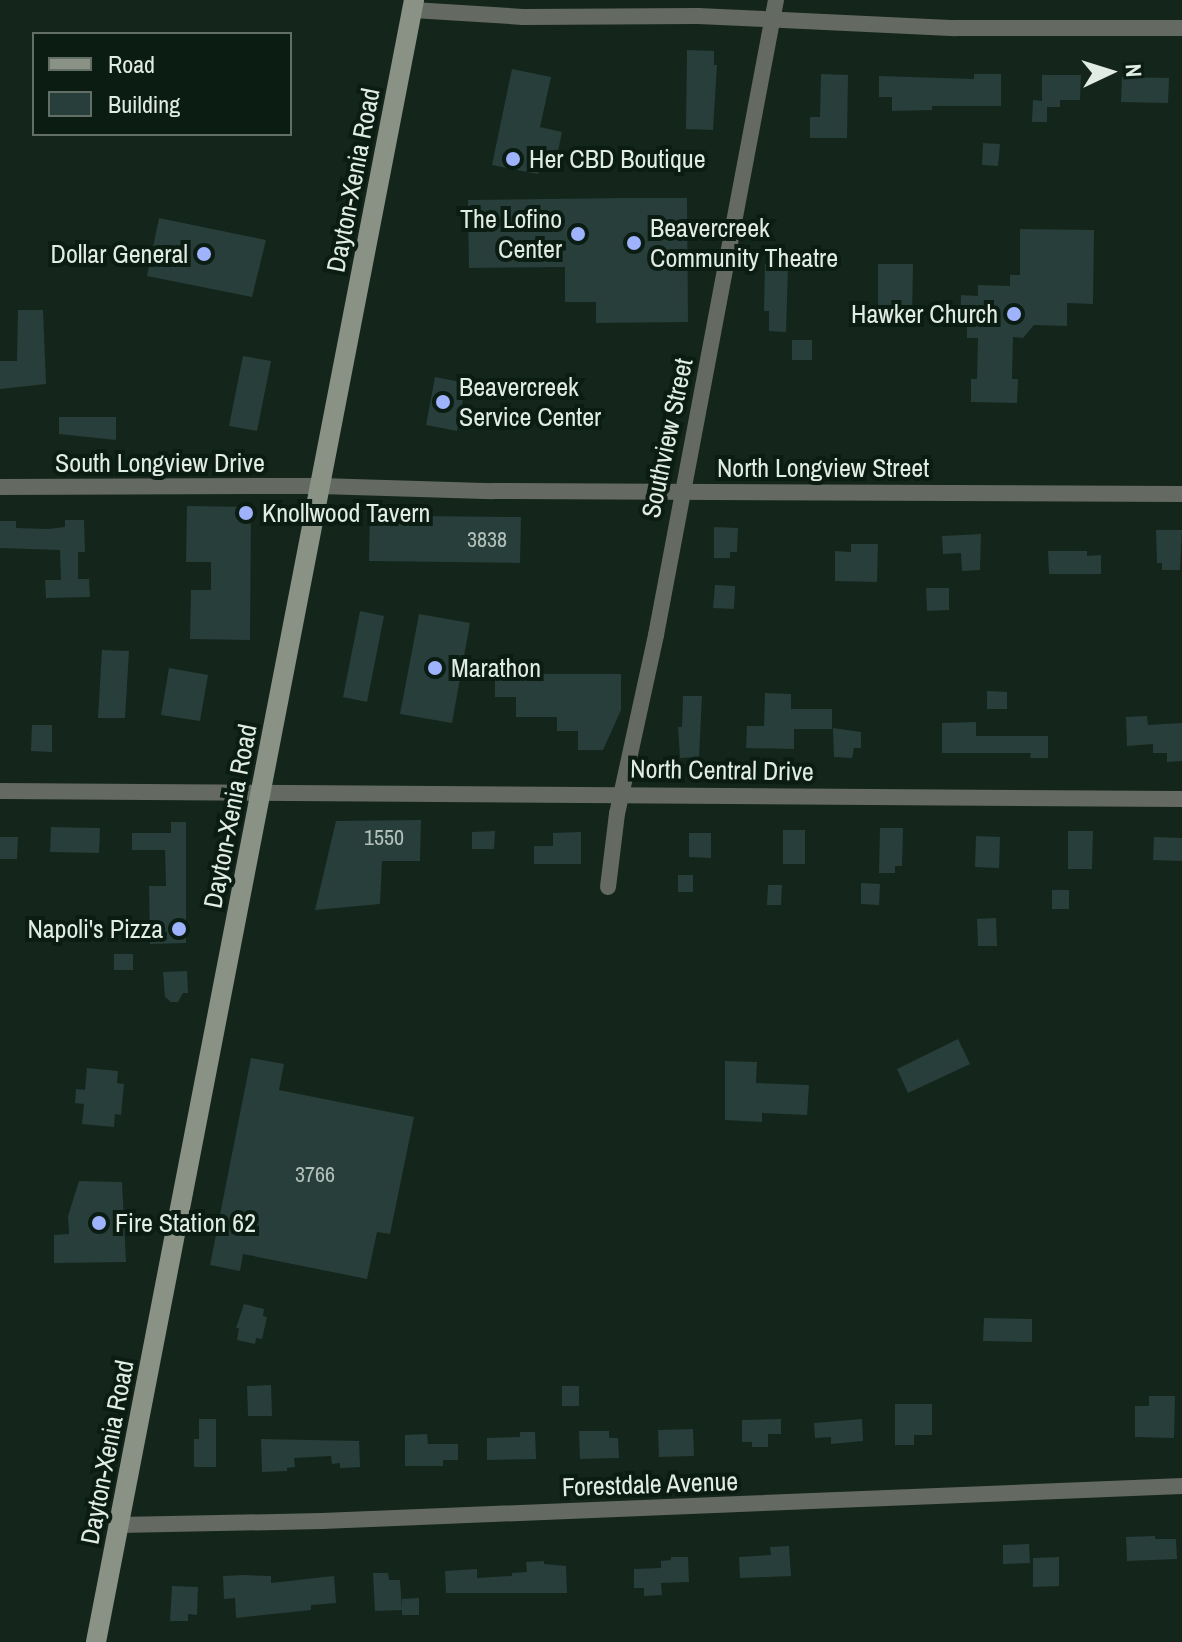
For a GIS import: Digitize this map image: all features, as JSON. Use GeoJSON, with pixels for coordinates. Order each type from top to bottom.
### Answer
{"type":"FeatureCollection","features":[{"type":"Feature","properties":{"kind":"main road","name":"Dayton-Xenia Road"},"geometry":{"type":"LineString","coordinates":[[96,1642],[414,5]]}},
{"type":"Feature","properties":{"kind":"street","name":"Southview Street"},"geometry":{"type":"LineString","coordinates":[[608,887],[622,793],[776,0]]}},
{"type":"Feature","properties":{"kind":"street"},"geometry":{"type":"LineString","coordinates":[[414,5],[523,17],[698,16],[956,28],[1182,28]]}},
{"type":"Feature","properties":{"kind":"street","name":"South Longview Drive"},"geometry":{"type":"LineString","coordinates":[[0,487],[320,486]]}},
{"type":"Feature","properties":{"kind":"street","name":"North Longview Street"},"geometry":{"type":"LineString","coordinates":[[320,486],[426,491],[1182,494]]}},
{"type":"Feature","properties":{"kind":"street","name":"North Central Drive"},"geometry":{"type":"LineString","coordinates":[[0,791],[1182,799]]}},
{"type":"Feature","properties":{"kind":"street","name":"Forestdale Avenue"},"geometry":{"type":"LineString","coordinates":[[119,1525],[322,1521],[1182,1486]]}},
{"type":"Feature","properties":{"kind":"building"},"geometry":{"type":"Polygon","coordinates":[[[687,50],[714,51],[714,65],[717,65],[713,130],[686,129],[687,50]]]}},
{"type":"Feature","properties":{"kind":"building"},"geometry":{"type":"Polygon","coordinates":[[[512,69],[551,77],[540,127],[562,132],[557,156],[542,153],[538,174],[492,165],[512,69]]]}},
{"type":"Feature","properties":{"kind":"building"},"geometry":{"type":"Polygon","coordinates":[[[821,74],[848,75],[847,138],[810,138],[810,117],[820,117],[821,74]]]}},
{"type":"Feature","properties":{"kind":"building"},"geometry":{"type":"Polygon","coordinates":[[[974,74],[1001,74],[1001,106],[932,106],[932,110],[892,111],[892,97],[879,97],[879,76],[974,79],[974,74]]]}},
{"type":"Feature","properties":{"kind":"building"},"geometry":{"type":"Polygon","coordinates":[[[1042,75],[1081,75],[1080,100],[1060,100],[1060,107],[1047,107],[1047,122],[1032,122],[1033,100],[1042,101],[1042,75]]]}},
{"type":"Feature","properties":{"kind":"building"},"geometry":{"type":"Polygon","coordinates":[[[1122,77],[1169,78],[1168,103],[1121,102],[1122,77]]]}},
{"type":"Feature","properties":{"kind":"building"},"geometry":{"type":"Polygon","coordinates":[[[983,143],[1000,144],[998,166],[982,165],[983,143]]]}},
{"type":"Feature","properties":{"kind":"building","name":"The Lofino Center"},"geometry":{"type":"Polygon","coordinates":[[[687,198],[688,322],[596,323],[596,302],[565,302],[565,267],[469,268],[468,200],[687,198]]]}},
{"type":"Feature","properties":{"kind":"building"},"geometry":{"type":"Polygon","coordinates":[[[159,218],[266,240],[252,297],[147,276],[159,218]]]}},
{"type":"Feature","properties":{"kind":"building","name":"Hawker Church"},"geometry":{"type":"Polygon","coordinates":[[[1020,229],[1094,230],[1093,304],[1067,303],[1067,326],[1034,325],[1023,338],[1013,337],[1012,379],[1018,379],[1017,403],[971,402],[971,379],[977,379],[978,338],[967,338],[967,324],[960,324],[961,295],[978,296],[978,285],[1010,286],[1010,275],[1020,275],[1020,229]]]}},
{"type":"Feature","properties":{"kind":"building"},"geometry":{"type":"Polygon","coordinates":[[[765,264],[788,265],[786,332],[769,331],[769,311],[764,311],[765,264]]]}},
{"type":"Feature","properties":{"kind":"building"},"geometry":{"type":"Polygon","coordinates":[[[878,264],[913,264],[912,318],[878,318],[878,264]]]}},
{"type":"Feature","properties":{"kind":"building"},"geometry":{"type":"Polygon","coordinates":[[[18,310],[43,310],[46,384],[0,389],[0,361],[17,361],[18,310]]]}},
{"type":"Feature","properties":{"kind":"building"},"geometry":{"type":"Polygon","coordinates":[[[792,340],[812,340],[812,360],[792,360],[792,340]]]}},
{"type":"Feature","properties":{"kind":"building"},"geometry":{"type":"Polygon","coordinates":[[[243,356],[271,361],[257,431],[229,426],[243,356]]]}},
{"type":"Feature","properties":{"kind":"building"},"geometry":{"type":"Polygon","coordinates":[[[435,377],[466,383],[457,431],[426,425],[435,377]]]}},
{"type":"Feature","properties":{"kind":"building"},"geometry":{"type":"Polygon","coordinates":[[[59,417],[116,417],[116,440],[59,434],[59,417]]]}},
{"type":"Feature","properties":{"kind":"building"},"geometry":{"type":"Polygon","coordinates":[[[187,506],[251,507],[250,640],[190,639],[191,590],[211,590],[211,562],[186,562],[187,506]]]}},
{"type":"Feature","properties":{"kind":"building"},"geometry":{"type":"Polygon","coordinates":[[[370,506],[416,507],[416,516],[521,517],[520,563],[369,561],[370,506]]]}},
{"type":"Feature","properties":{"kind":"building"},"geometry":{"type":"Polygon","coordinates":[[[65,520],[84,520],[85,552],[78,552],[78,579],[89,579],[90,597],[46,598],[45,580],[61,580],[60,550],[0,548],[0,521],[16,521],[16,528],[48,529],[65,527],[65,520]]]}},
{"type":"Feature","properties":{"kind":"building"},"geometry":{"type":"Polygon","coordinates":[[[714,527],[738,528],[737,552],[730,552],[730,558],[714,558],[714,527]]]}},
{"type":"Feature","properties":{"kind":"building"},"geometry":{"type":"Polygon","coordinates":[[[1156,530],[1182,530],[1180,570],[1162,570],[1162,563],[1157,563],[1156,530]]]}},
{"type":"Feature","properties":{"kind":"building"},"geometry":{"type":"Polygon","coordinates":[[[981,534],[980,570],[962,571],[961,553],[943,554],[942,536],[981,534]]]}},
{"type":"Feature","properties":{"kind":"building"},"geometry":{"type":"Polygon","coordinates":[[[851,544],[878,544],[877,582],[835,581],[835,551],[851,552],[851,544]]]}},
{"type":"Feature","properties":{"kind":"building"},"geometry":{"type":"Polygon","coordinates":[[[1048,551],[1087,551],[1087,556],[1101,555],[1101,574],[1049,574],[1048,551]]]}},
{"type":"Feature","properties":{"kind":"building"},"geometry":{"type":"Polygon","coordinates":[[[715,585],[735,586],[734,609],[713,608],[715,585]]]}},
{"type":"Feature","properties":{"kind":"building"},"geometry":{"type":"Polygon","coordinates":[[[926,588],[949,588],[949,610],[927,611],[926,588]]]}},
{"type":"Feature","properties":{"kind":"building","name":"Marathon"},"geometry":{"type":"Polygon","coordinates":[[[360,611],[384,616],[367,702],[343,697],[360,611]]]}},
{"type":"Feature","properties":{"kind":"building","name":"Marathon"},"geometry":{"type":"Polygon","coordinates":[[[419,614],[470,623],[452,723],[400,714],[419,614]]]}},
{"type":"Feature","properties":{"kind":"building"},"geometry":{"type":"Polygon","coordinates":[[[102,650],[129,651],[125,718],[98,718],[102,650]]]}},
{"type":"Feature","properties":{"kind":"building"},"geometry":{"type":"Polygon","coordinates":[[[169,668],[208,675],[200,721],[161,715],[169,668]]]}},
{"type":"Feature","properties":{"kind":"building"},"geometry":{"type":"Polygon","coordinates":[[[495,674],[621,674],[621,710],[603,750],[578,750],[578,731],[557,731],[557,717],[516,717],[516,697],[495,697],[495,674]]]}},
{"type":"Feature","properties":{"kind":"building"},"geometry":{"type":"Polygon","coordinates":[[[987,691],[1007,692],[1007,709],[987,709],[987,691]]]}},
{"type":"Feature","properties":{"kind":"building"},"geometry":{"type":"Polygon","coordinates":[[[765,693],[791,694],[791,709],[832,709],[832,729],[794,729],[794,749],[746,748],[747,726],[764,726],[765,693]]]}},
{"type":"Feature","properties":{"kind":"building"},"geometry":{"type":"Polygon","coordinates":[[[683,696],[702,696],[699,757],[680,758],[678,727],[682,727],[683,696]]]}},
{"type":"Feature","properties":{"kind":"building"},"geometry":{"type":"Polygon","coordinates":[[[1147,716],[1148,725],[1182,723],[1182,761],[1167,762],[1167,753],[1153,753],[1153,744],[1127,746],[1126,717],[1147,716]]]}},
{"type":"Feature","properties":{"kind":"building"},"geometry":{"type":"Polygon","coordinates":[[[976,722],[976,736],[1048,736],[1048,758],[1030,758],[1031,753],[942,753],[942,723],[976,722]]]}},
{"type":"Feature","properties":{"kind":"building"},"geometry":{"type":"Polygon","coordinates":[[[32,725],[52,725],[52,752],[31,751],[32,725]]]}},
{"type":"Feature","properties":{"kind":"building"},"geometry":{"type":"Polygon","coordinates":[[[833,728],[861,732],[861,748],[854,748],[852,758],[834,757],[833,728]]]}},
{"type":"Feature","properties":{"kind":"building"},"geometry":{"type":"Polygon","coordinates":[[[421,820],[420,861],[382,861],[380,904],[315,910],[336,821],[421,820]]]}},
{"type":"Feature","properties":{"kind":"building"},"geometry":{"type":"Polygon","coordinates":[[[171,822],[186,822],[186,943],[150,944],[149,886],[166,886],[165,850],[132,850],[132,833],[171,833],[171,822]]]}},
{"type":"Feature","properties":{"kind":"building"},"geometry":{"type":"Polygon","coordinates":[[[51,827],[100,828],[99,853],[50,852],[51,827]]]}},
{"type":"Feature","properties":{"kind":"building"},"geometry":{"type":"Polygon","coordinates":[[[880,828],[903,828],[902,866],[895,866],[895,873],[879,873],[880,828]]]}},
{"type":"Feature","properties":{"kind":"building"},"geometry":{"type":"Polygon","coordinates":[[[783,830],[805,830],[805,864],[783,864],[783,830]]]}},
{"type":"Feature","properties":{"kind":"building"},"geometry":{"type":"Polygon","coordinates":[[[495,831],[494,849],[472,849],[472,832],[495,831]]]}},
{"type":"Feature","properties":{"kind":"building"},"geometry":{"type":"Polygon","coordinates":[[[1068,831],[1093,831],[1092,869],[1068,869],[1068,831]]]}},
{"type":"Feature","properties":{"kind":"building"},"geometry":{"type":"Polygon","coordinates":[[[581,832],[581,864],[534,864],[534,846],[553,846],[553,833],[581,832]]]}},
{"type":"Feature","properties":{"kind":"building"},"geometry":{"type":"Polygon","coordinates":[[[689,833],[711,833],[711,858],[689,857],[689,833]]]}},
{"type":"Feature","properties":{"kind":"building"},"geometry":{"type":"Polygon","coordinates":[[[976,836],[1000,837],[999,868],[975,867],[976,836]]]}},
{"type":"Feature","properties":{"kind":"building"},"geometry":{"type":"Polygon","coordinates":[[[0,837],[18,837],[17,859],[0,859],[0,837]]]}},
{"type":"Feature","properties":{"kind":"building"},"geometry":{"type":"Polygon","coordinates":[[[1154,837],[1182,838],[1182,861],[1153,860],[1154,837]]]}},
{"type":"Feature","properties":{"kind":"building"},"geometry":{"type":"Polygon","coordinates":[[[678,875],[693,875],[693,892],[678,892],[678,875]]]}},
{"type":"Feature","properties":{"kind":"building"},"geometry":{"type":"Polygon","coordinates":[[[861,883],[880,884],[879,905],[861,904],[861,883]]]}},
{"type":"Feature","properties":{"kind":"building"},"geometry":{"type":"Polygon","coordinates":[[[768,885],[782,885],[781,905],[767,905],[768,885]]]}},
{"type":"Feature","properties":{"kind":"building"},"geometry":{"type":"Polygon","coordinates":[[[1052,890],[1069,890],[1069,909],[1052,909],[1052,890]]]}},
{"type":"Feature","properties":{"kind":"building"},"geometry":{"type":"Polygon","coordinates":[[[996,918],[997,946],[978,946],[977,919],[996,918]]]}},
{"type":"Feature","properties":{"kind":"building"},"geometry":{"type":"Polygon","coordinates":[[[114,954],[133,954],[133,970],[114,970],[114,954]]]}},
{"type":"Feature","properties":{"kind":"building"},"geometry":{"type":"Polygon","coordinates":[[[187,971],[188,993],[183,993],[178,1002],[171,1002],[165,997],[163,972],[187,971]]]}},
{"type":"Feature","properties":{"kind":"building"},"geometry":{"type":"Polygon","coordinates":[[[958,1039],[970,1064],[908,1093],[897,1069],[958,1039]]]}},
{"type":"Feature","properties":{"kind":"building"},"geometry":{"type":"Polygon","coordinates":[[[251,1058],[284,1064],[279,1090],[414,1117],[390,1234],[377,1232],[367,1279],[243,1254],[240,1271],[210,1265],[251,1058]]]}},
{"type":"Feature","properties":{"kind":"building"},"geometry":{"type":"Polygon","coordinates":[[[725,1061],[757,1062],[756,1083],[809,1085],[807,1115],[762,1113],[762,1122],[725,1120],[725,1061]]]}},
{"type":"Feature","properties":{"kind":"building"},"geometry":{"type":"Polygon","coordinates":[[[87,1068],[118,1071],[117,1083],[124,1084],[121,1115],[115,1114],[114,1127],[82,1124],[84,1104],[75,1103],[76,1089],[85,1090],[87,1068]]]}},
{"type":"Feature","properties":{"kind":"building"},"geometry":{"type":"Polygon","coordinates":[[[79,1181],[122,1182],[126,1262],[54,1263],[54,1235],[69,1234],[68,1216],[79,1181]]]}},
{"type":"Feature","properties":{"kind":"building"},"geometry":{"type":"Polygon","coordinates":[[[244,1304],[264,1309],[263,1316],[267,1317],[262,1339],[256,1338],[255,1344],[237,1340],[239,1328],[236,1328],[244,1304]]]}},
{"type":"Feature","properties":{"kind":"building"},"geometry":{"type":"Polygon","coordinates":[[[984,1318],[1032,1319],[1032,1342],[983,1341],[984,1318]]]}},
{"type":"Feature","properties":{"kind":"building"},"geometry":{"type":"Polygon","coordinates":[[[271,1385],[272,1416],[248,1416],[247,1386],[271,1385]]]}},
{"type":"Feature","properties":{"kind":"building"},"geometry":{"type":"Polygon","coordinates":[[[562,1386],[579,1386],[579,1406],[562,1406],[562,1386]]]}},
{"type":"Feature","properties":{"kind":"building"},"geometry":{"type":"Polygon","coordinates":[[[1149,1396],[1175,1396],[1174,1438],[1135,1437],[1135,1406],[1149,1406],[1149,1396]]]}},
{"type":"Feature","properties":{"kind":"building"},"geometry":{"type":"Polygon","coordinates":[[[895,1404],[932,1404],[932,1435],[914,1435],[914,1445],[895,1445],[895,1404]]]}},
{"type":"Feature","properties":{"kind":"building"},"geometry":{"type":"Polygon","coordinates":[[[199,1419],[216,1419],[216,1467],[194,1467],[194,1439],[199,1439],[199,1419]]]}},
{"type":"Feature","properties":{"kind":"building"},"geometry":{"type":"Polygon","coordinates":[[[781,1419],[781,1434],[768,1434],[768,1447],[752,1447],[752,1442],[742,1442],[742,1420],[781,1419]]]}},
{"type":"Feature","properties":{"kind":"building"},"geometry":{"type":"Polygon","coordinates":[[[862,1419],[863,1441],[831,1444],[831,1437],[815,1438],[814,1423],[862,1419]]]}},
{"type":"Feature","properties":{"kind":"building"},"geometry":{"type":"Polygon","coordinates":[[[693,1429],[694,1456],[659,1457],[658,1430],[693,1429]]]}},
{"type":"Feature","properties":{"kind":"building"},"geometry":{"type":"Polygon","coordinates":[[[579,1431],[609,1431],[609,1438],[618,1438],[619,1458],[580,1459],[579,1431]]]}},
{"type":"Feature","properties":{"kind":"building"},"geometry":{"type":"Polygon","coordinates":[[[520,1432],[535,1432],[536,1459],[487,1460],[487,1438],[520,1437],[520,1432]]]}},
{"type":"Feature","properties":{"kind":"building"},"geometry":{"type":"Polygon","coordinates":[[[427,1434],[428,1444],[458,1444],[458,1460],[443,1460],[443,1466],[405,1466],[405,1435],[427,1434]]]}},
{"type":"Feature","properties":{"kind":"building"},"geometry":{"type":"Polygon","coordinates":[[[261,1439],[359,1441],[360,1467],[340,1468],[340,1463],[332,1464],[331,1456],[294,1458],[295,1467],[287,1468],[287,1471],[262,1472],[261,1439]]]}},
{"type":"Feature","properties":{"kind":"building"},"geometry":{"type":"Polygon","coordinates":[[[1155,1536],[1155,1539],[1176,1539],[1177,1559],[1127,1561],[1126,1537],[1155,1536]]]}},
{"type":"Feature","properties":{"kind":"building"},"geometry":{"type":"Polygon","coordinates":[[[1029,1544],[1030,1563],[1003,1564],[1003,1545],[1029,1544]]]}},
{"type":"Feature","properties":{"kind":"building"},"geometry":{"type":"Polygon","coordinates":[[[789,1546],[791,1576],[740,1578],[739,1557],[771,1555],[770,1547],[789,1546]]]}},
{"type":"Feature","properties":{"kind":"building"},"geometry":{"type":"Polygon","coordinates":[[[671,1557],[688,1557],[689,1582],[661,1583],[662,1595],[644,1596],[644,1588],[634,1588],[634,1569],[661,1568],[661,1561],[671,1560],[671,1557]]]}},
{"type":"Feature","properties":{"kind":"building"},"geometry":{"type":"Polygon","coordinates":[[[1059,1557],[1059,1586],[1033,1587],[1033,1558],[1059,1557]]]}},
{"type":"Feature","properties":{"kind":"building"},"geometry":{"type":"Polygon","coordinates":[[[544,1561],[544,1564],[566,1566],[567,1593],[446,1593],[445,1571],[477,1569],[477,1578],[512,1576],[512,1573],[527,1572],[526,1562],[544,1561]]]}},
{"type":"Feature","properties":{"kind":"building"},"geometry":{"type":"Polygon","coordinates":[[[373,1573],[388,1573],[389,1580],[400,1580],[402,1610],[375,1611],[373,1573]]]}},
{"type":"Feature","properties":{"kind":"building"},"geometry":{"type":"Polygon","coordinates":[[[223,1576],[271,1576],[271,1583],[334,1576],[336,1603],[311,1605],[311,1610],[236,1618],[235,1598],[224,1599],[223,1576]]]}},
{"type":"Feature","properties":{"kind":"building"},"geometry":{"type":"Polygon","coordinates":[[[172,1586],[198,1587],[197,1615],[188,1614],[188,1621],[170,1621],[172,1586]]]}},
{"type":"Feature","properties":{"kind":"building"},"geometry":{"type":"Polygon","coordinates":[[[419,1598],[419,1615],[402,1615],[402,1599],[419,1598]]]}},
{"type":"Feature","properties":{"kind":"place","name":"Her CBD Boutique"},"geometry":{"type":"Point","coordinates":[513,159]}},
{"type":"Feature","properties":{"kind":"place","name":"The Lofino Center"},"geometry":{"type":"Point","coordinates":[578,234]}},
{"type":"Feature","properties":{"kind":"place","name":"Beavercreek Community Theatre"},"geometry":{"type":"Point","coordinates":[634,243]}},
{"type":"Feature","properties":{"kind":"place","name":"Dollar General"},"geometry":{"type":"Point","coordinates":[204,254]}},
{"type":"Feature","properties":{"kind":"place","name":"Hawker Church"},"geometry":{"type":"Point","coordinates":[1014,314]}},
{"type":"Feature","properties":{"kind":"place","name":"Beavercreek Service Center"},"geometry":{"type":"Point","coordinates":[443,402]}},
{"type":"Feature","properties":{"kind":"place","name":"Knollwood Tavern"},"geometry":{"type":"Point","coordinates":[246,513]}},
{"type":"Feature","properties":{"kind":"place","name":"Marathon"},"geometry":{"type":"Point","coordinates":[435,668]}},
{"type":"Feature","properties":{"kind":"place","name":"Napoli's Pizza"},"geometry":{"type":"Point","coordinates":[179,929]}},
{"type":"Feature","properties":{"kind":"place","name":"Fire Station 62"},"geometry":{"type":"Point","coordinates":[99,1223]}}]}
